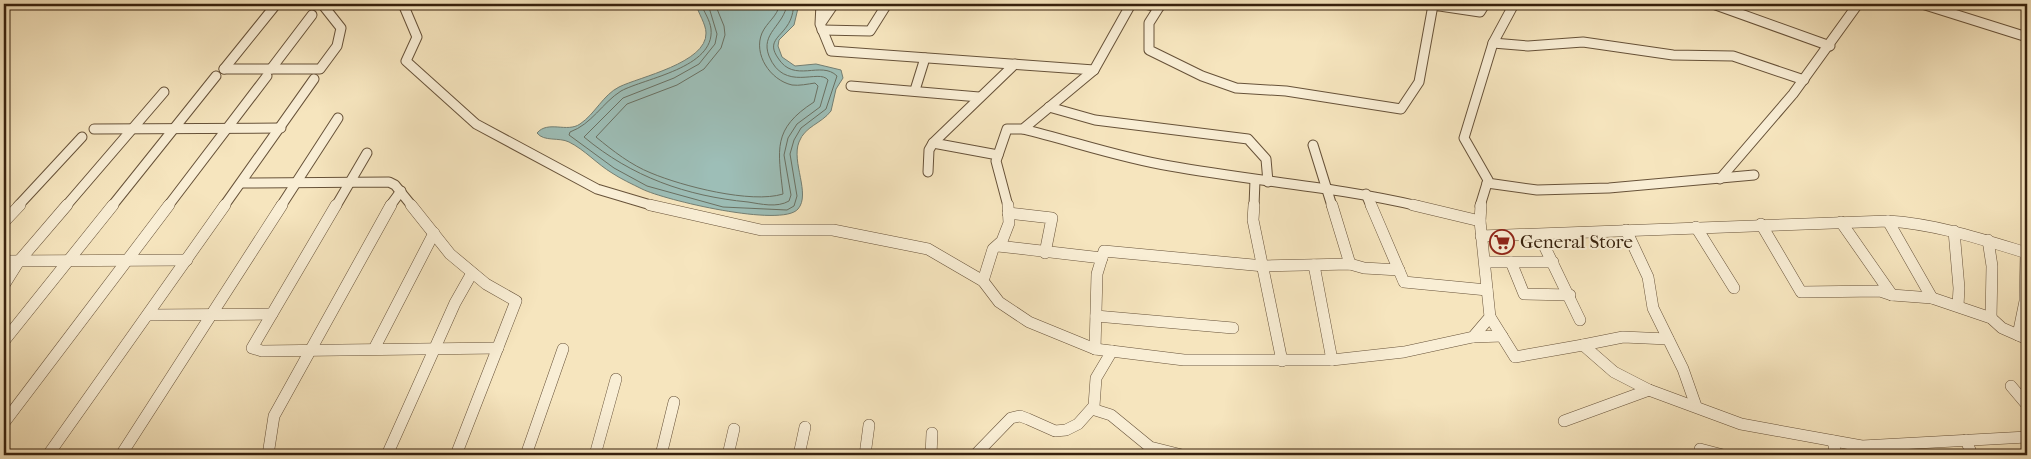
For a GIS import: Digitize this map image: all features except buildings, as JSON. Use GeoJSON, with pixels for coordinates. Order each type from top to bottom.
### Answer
{"type":"FeatureCollection","features":[{"type":"Feature","properties":{"kind":"street"},"geometry":{"type":"LineString","coordinates":[[274,7],[224,69],[269,72],[320,69],[340,40],[341,28],[322,4]]}},
{"type":"Feature","properties":{"kind":"street"},"geometry":{"type":"LineString","coordinates":[[403,4],[417,37],[406,61],[476,124],[597,188],[663,209],[761,230],[833,230],[880,241],[928,249],[984,281],[998,302],[1029,322],[1095,349],[1184,360],[1332,360],[1404,352],[1472,338],[1502,336]]}},
{"type":"Feature","properties":{"kind":"street"},"geometry":{"type":"LineString","coordinates":[[821,4],[821,27],[831,51],[1094,70]]}},
{"type":"Feature","properties":{"kind":"street"},"geometry":{"type":"LineString","coordinates":[[821,27],[834,4]]}},
{"type":"Feature","properties":{"kind":"street"},"geometry":{"type":"LineString","coordinates":[[821,27],[870,31],[887,4]]}},
{"type":"Feature","properties":{"kind":"street"},"geometry":{"type":"LineString","coordinates":[[1023,129],[1094,70],[1131,4]]}},
{"type":"Feature","properties":{"kind":"street"},"geometry":{"type":"LineString","coordinates":[[1145,4],[1160,6],[1149,23],[1149,50],[1202,76],[1236,88],[1286,91],[1401,109],[1419,82],[1425,60],[1433,5],[1480,12],[1485,4]]}},
{"type":"Feature","properties":{"kind":"street"},"geometry":{"type":"LineString","coordinates":[[1514,4],[1493,42],[1464,138],[1488,180],[1480,208],[1480,221],[1490,317],[1515,357],[1623,337],[1668,339]]}},
{"type":"Feature","properties":{"kind":"street"},"geometry":{"type":"LineString","coordinates":[[1713,4],[1830,46]]}},
{"type":"Feature","properties":{"kind":"street"},"geometry":{"type":"LineString","coordinates":[[1720,179],[1756,141],[1830,46],[1858,4]]}},
{"type":"Feature","properties":{"kind":"street"},"geometry":{"type":"LineString","coordinates":[[1922,4],[2027,37]]}},
{"type":"Feature","properties":{"kind":"street"},"geometry":{"type":"LineString","coordinates":[[4,423],[312,15]]}},
{"type":"Feature","properties":{"kind":"street"},"geometry":{"type":"LineString","coordinates":[[1493,42],[1528,46],[1583,42],[1673,55],[1733,56],[1804,80]]}},
{"type":"Feature","properties":{"kind":"street"},"geometry":{"type":"LineString","coordinates":[[915,90],[925,58]]}},
{"type":"Feature","properties":{"kind":"street"},"geometry":{"type":"LineString","coordinates":[[928,172],[929,150],[933,143],[1015,64]]}},
{"type":"Feature","properties":{"kind":"street"},"geometry":{"type":"LineString","coordinates":[[4,341],[216,76]]}},
{"type":"Feature","properties":{"kind":"street"},"geometry":{"type":"LineString","coordinates":[[48,455],[314,79]]}},
{"type":"Feature","properties":{"kind":"street"},"geometry":{"type":"LineString","coordinates":[[851,86],[979,97]]}},
{"type":"Feature","properties":{"kind":"street"},"geometry":{"type":"LineString","coordinates":[[4,285],[19,261],[164,92]]}},
{"type":"Feature","properties":{"kind":"street"},"geometry":{"type":"LineString","coordinates":[[1049,107],[1095,120],[1248,138],[1266,159],[1268,182]]}},
{"type":"Feature","properties":{"kind":"street"},"geometry":{"type":"LineString","coordinates":[[121,455],[338,118]]}},
{"type":"Feature","properties":{"kind":"street"},"geometry":{"type":"LineString","coordinates":[[94,129],[281,128]]}},
{"type":"Feature","properties":{"kind":"street"},"geometry":{"type":"LineString","coordinates":[[984,281],[993,249],[998,246],[1009,223],[996,161],[1007,129],[1023,129],[1168,166],[1268,182],[1326,187],[1366,194],[1480,221]]}},
{"type":"Feature","properties":{"kind":"street"},"geometry":{"type":"LineString","coordinates":[[4,222],[82,137]]}},
{"type":"Feature","properties":{"kind":"street"},"geometry":{"type":"LineString","coordinates":[[933,143],[998,155]]}},
{"type":"Feature","properties":{"kind":"street"},"geometry":{"type":"LineString","coordinates":[[1313,145],[1350,264]]}},
{"type":"Feature","properties":{"kind":"street"},"geometry":{"type":"LineString","coordinates":[[367,153],[252,348],[262,351],[374,348],[498,348]]}},
{"type":"Feature","properties":{"kind":"street"},"geometry":{"type":"LineString","coordinates":[[1487,183],[1537,190],[1609,188],[1754,175]]}},
{"type":"Feature","properties":{"kind":"street"},"geometry":{"type":"LineString","coordinates":[[1254,180],[1253,220],[1264,266],[1282,361]]}},
{"type":"Feature","properties":{"kind":"street"},"geometry":{"type":"LineString","coordinates":[[242,183],[389,182],[401,191],[450,254],[472,273],[516,301],[456,455]]}},
{"type":"Feature","properties":{"kind":"street"},"geometry":{"type":"LineString","coordinates":[[268,455],[274,416],[394,199],[401,191]]}},
{"type":"Feature","properties":{"kind":"street"},"geometry":{"type":"LineString","coordinates":[[1366,194],[1404,282],[1487,290]]}},
{"type":"Feature","properties":{"kind":"street"},"geometry":{"type":"LineString","coordinates":[[1008,213],[1052,218],[1045,253]]}},
{"type":"Feature","properties":{"kind":"street"},"geometry":{"type":"LineString","coordinates":[[1481,236],[1760,224],[1888,221],[1918,223],[1988,240],[2027,253],[2022,337],[2002,328],[1991,318],[1932,298],[1892,295],[1880,291],[1802,292],[1760,224]]}},
{"type":"Feature","properties":{"kind":"street"},"geometry":{"type":"LineString","coordinates":[[1888,221],[1932,298]]}},
{"type":"Feature","properties":{"kind":"street"},"geometry":{"type":"LineString","coordinates":[[1841,222],[1892,295]]}},
{"type":"Feature","properties":{"kind":"street"},"geometry":{"type":"LineString","coordinates":[[1696,227],[1734,288]]}},
{"type":"Feature","properties":{"kind":"street"},"geometry":{"type":"LineString","coordinates":[[1626,230],[1648,278],[1653,308],[1683,369],[1696,406]]}},
{"type":"Feature","properties":{"kind":"street"},"geometry":{"type":"LineString","coordinates":[[1954,231],[1959,288],[1958,306]]}},
{"type":"Feature","properties":{"kind":"street"},"geometry":{"type":"LineString","coordinates":[[374,348],[434,233]]}},
{"type":"Feature","properties":{"kind":"street"},"geometry":{"type":"LineString","coordinates":[[1539,235],[1570,295],[1580,320]]}},
{"type":"Feature","properties":{"kind":"street"},"geometry":{"type":"LineString","coordinates":[[1988,240],[1992,266],[1991,318]]}},
{"type":"Feature","properties":{"kind":"street"},"geometry":{"type":"LineString","coordinates":[[998,246],[1045,253],[1102,258]]}},
{"type":"Feature","properties":{"kind":"street"},"geometry":{"type":"LineString","coordinates":[[1095,349],[1097,274],[1104,252],[1264,266],[1350,264],[1364,268],[1399,270]]}},
{"type":"Feature","properties":{"kind":"street"},"geometry":{"type":"LineString","coordinates":[[4,261],[187,260]]}},
{"type":"Feature","properties":{"kind":"street"},"geometry":{"type":"LineString","coordinates":[[1484,262],[1553,262]]}},
{"type":"Feature","properties":{"kind":"street"},"geometry":{"type":"LineString","coordinates":[[1511,262],[1524,294],[1570,295]]}},
{"type":"Feature","properties":{"kind":"street"},"geometry":{"type":"LineString","coordinates":[[1314,265],[1332,360]]}},
{"type":"Feature","properties":{"kind":"street"},"geometry":{"type":"LineString","coordinates":[[386,455],[434,348],[472,273]]}},
{"type":"Feature","properties":{"kind":"street"},"geometry":{"type":"LineString","coordinates":[[148,315],[272,314]]}},
{"type":"Feature","properties":{"kind":"street"},"geometry":{"type":"LineString","coordinates":[[1096,316],[1234,328]]}},
{"type":"Feature","properties":{"kind":"street"},"geometry":{"type":"LineString","coordinates":[[1472,338],[1490,317]]}},
{"type":"Feature","properties":{"kind":"street"},"geometry":{"type":"LineString","coordinates":[[1583,345],[1614,372],[1649,390],[1741,424],[1862,446],[2027,437]]}},
{"type":"Feature","properties":{"kind":"street"},"geometry":{"type":"LineString","coordinates":[[526,455],[563,349]]}},
{"type":"Feature","properties":{"kind":"street"},"geometry":{"type":"LineString","coordinates":[[977,453],[992,440],[1011,418],[1019,416],[1037,425],[1063,432],[1070,430],[1092,409],[1097,400],[1097,375],[1112,351]]}},
{"type":"Feature","properties":{"kind":"street"},"geometry":{"type":"LineString","coordinates":[[595,455],[616,379]]}},
{"type":"Feature","properties":{"kind":"street"},"geometry":{"type":"LineString","coordinates":[[2011,386],[2027,405]]}},
{"type":"Feature","properties":{"kind":"street"},"geometry":{"type":"LineString","coordinates":[[1564,420],[1649,390]]}},
{"type":"Feature","properties":{"kind":"street"},"geometry":{"type":"LineString","coordinates":[[661,455],[674,402]]}},
{"type":"Feature","properties":{"kind":"street"},"geometry":{"type":"LineString","coordinates":[[1092,409],[1110,415],[1150,447],[1182,455]]}},
{"type":"Feature","properties":{"kind":"street"},"geometry":{"type":"LineString","coordinates":[[865,455],[869,425]]}},
{"type":"Feature","properties":{"kind":"street"},"geometry":{"type":"LineString","coordinates":[[799,455],[805,428]]}},
{"type":"Feature","properties":{"kind":"street"},"geometry":{"type":"LineString","coordinates":[[728,455],[734,429]]}},
{"type":"Feature","properties":{"kind":"street"},"geometry":{"type":"LineString","coordinates":[[931,455],[932,433]]}},
{"type":"Feature","properties":{"kind":"street"},"geometry":{"type":"LineString","coordinates":[[1966,440],[1972,455]]}},
{"type":"Feature","properties":{"kind":"street"},"geometry":{"type":"LineString","coordinates":[[1833,441],[1836,455]]}},
{"type":"Feature","properties":{"kind":"street"},"geometry":{"type":"LineString","coordinates":[[1700,449],[1722,455]]}},
{"type":"Feature","properties":{"kind":"water"},"geometry":{"type":"Polygon","coordinates":[[[696,4],[799,4],[794,25],[779,40],[778,46],[782,57],[795,66],[816,64],[841,70],[843,78],[836,89],[831,111],[805,132],[799,142],[797,159],[803,195],[798,209],[788,214],[747,214],[697,205],[654,194],[615,175],[569,142],[544,138],[537,133],[547,127],[569,127],[580,124],[613,90],[670,68],[696,53],[703,44],[706,33],[696,4]]]}},
{"type":"Feature","properties":{"kind":"place","name":"General Store"},"geometry":{"type":"Point","coordinates":[1502,242]}}]}
